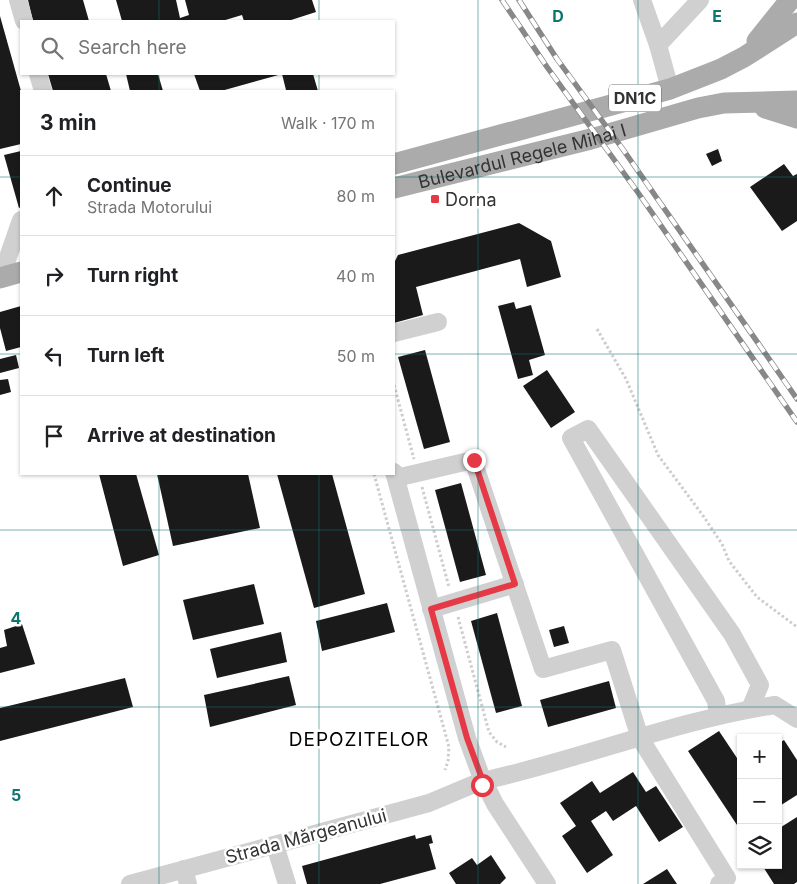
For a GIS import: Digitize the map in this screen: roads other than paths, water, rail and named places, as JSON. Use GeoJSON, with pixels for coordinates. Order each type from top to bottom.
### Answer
{"type":"FeatureCollection","features":[{"type":"Feature","properties":{"kind":"main road"},"geometry":{"type":"LineString","coordinates":[[744,57],[790,0]]}},
{"type":"Feature","properties":{"kind":"main road","name":"Bulevardul Regele Mihai I"},"geometry":{"type":"LineString","coordinates":[[395,164],[670,89],[721,69],[797,24]]}},
{"type":"Feature","properties":{"kind":"main road","name":"Bulevardul Regele Mihai I"},"geometry":{"type":"LineString","coordinates":[[395,188],[592,139],[724,102],[797,101]]}},
{"type":"Feature","properties":{"kind":"main road"},"geometry":{"type":"LineString","coordinates":[[749,102],[797,118]]}},
{"type":"Feature","properties":{"kind":"main road"},"geometry":{"type":"LineString","coordinates":[[0,278],[20,272]]}},
{"type":"Feature","properties":{"kind":"street"},"geometry":{"type":"LineString","coordinates":[[18,0],[24,20]]}},
{"type":"Feature","properties":{"kind":"street"},"geometry":{"type":"LineString","coordinates":[[642,0],[658,45],[670,89]]}},
{"type":"Feature","properties":{"kind":"street"},"geometry":{"type":"LineString","coordinates":[[658,45],[700,0]]}},
{"type":"Feature","properties":{"kind":"street"},"geometry":{"type":"LineString","coordinates":[[38,75],[43,90]]}},
{"type":"Feature","properties":{"kind":"street"},"geometry":{"type":"LineString","coordinates":[[0,278],[20,223]]}},
{"type":"Feature","properties":{"kind":"street"},"geometry":{"type":"LineString","coordinates":[[395,333],[438,322]]}},
{"type":"Feature","properties":{"kind":"street"},"geometry":{"type":"LineString","coordinates":[[718,715],[716,701],[571,438],[588,429],[732,634],[760,685],[750,709]]}},
{"type":"Feature","properties":{"kind":"street"},"geometry":{"type":"LineString","coordinates":[[547,884],[495,804],[483,781],[467,738],[395,475],[418,473],[474,460],[544,669],[612,650],[640,738],[727,878],[719,884]]}},
{"type":"Feature","properties":{"kind":"street"},"geometry":{"type":"LineString","coordinates":[[431,609],[515,584]]}},
{"type":"Feature","properties":{"kind":"street","name":"Strada Mărgeanului"},"geometry":{"type":"LineString","coordinates":[[130,884],[186,877],[275,845],[429,803],[483,781],[525,771],[718,715],[775,705],[797,719]]}},
{"type":"Feature","properties":{"kind":"street"},"geometry":{"type":"LineString","coordinates":[[275,845],[287,884]]}},
{"type":"Feature","properties":{"kind":"railway"},"geometry":{"type":"LineString","coordinates":[[502,0],[547,67],[639,194],[797,422]]}},
{"type":"Feature","properties":{"kind":"railway"},"geometry":{"type":"LineString","coordinates":[[519,0],[557,59],[622,148],[797,399]]}},
{"type":"Feature","properties":{"kind":"place","name":"Dorna"},"geometry":{"type":"Point","coordinates":[435,199]}},
{"type":"Feature","properties":{"kind":"district","name":"DEPOZITELOR"},"geometry":{"type":"Point","coordinates":[359,739]}}]}
